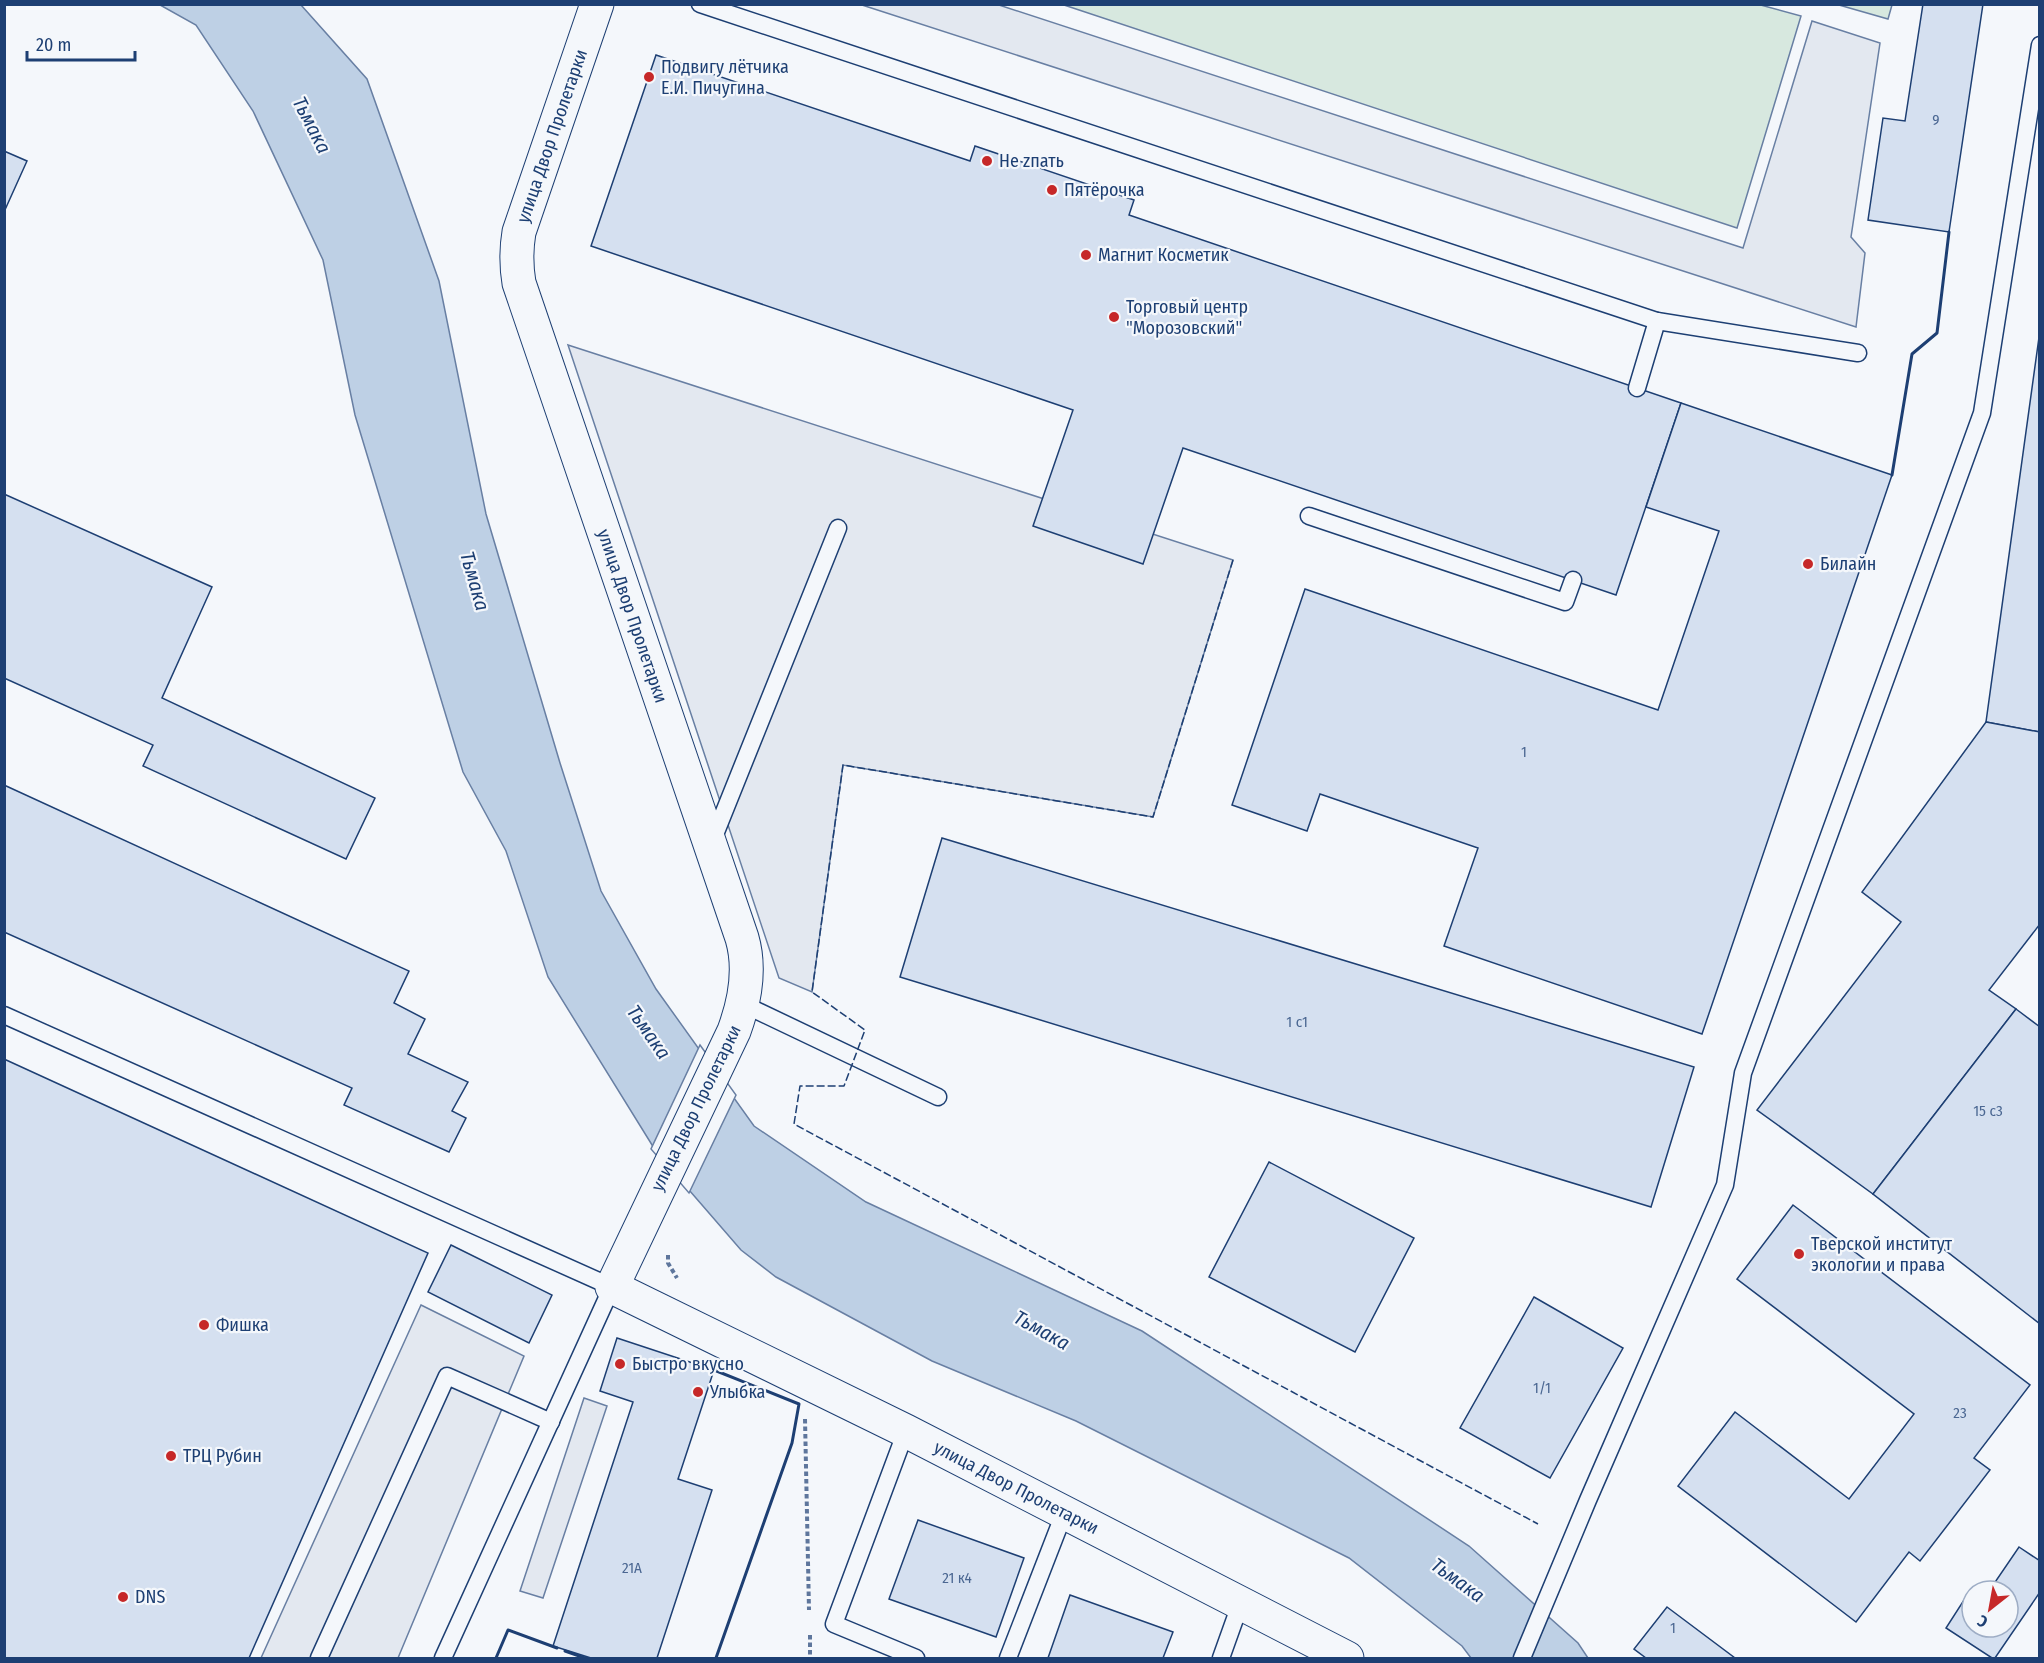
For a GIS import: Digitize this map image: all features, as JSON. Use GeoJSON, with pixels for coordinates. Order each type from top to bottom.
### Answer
{"type":"FeatureCollection","features":[{"type":"Feature","properties":{"kind":"street","name":"улица Двор Пролетарки"},"geometry":{"type":"LineString","coordinates":[[597,4],[519,232],[516,252],[517,273],[745,946],[747,973],[743,1004],[732,1036],[612,1287],[1065,1511],[1347,1659]]}},
{"type":"Feature","properties":{"kind":"lane"},"geometry":{"type":"LineString","coordinates":[[700,4],[1657,321],[1858,353]]}},
{"type":"Feature","properties":{"kind":"lane"},"geometry":{"type":"LineString","coordinates":[[1522,1659],[1588,1500],[1725,1185],[1743,1072],[1982,413],[2040,45]]}},
{"type":"Feature","properties":{"kind":"lane"},"geometry":{"type":"LineString","coordinates":[[1637,388],[1657,321]]}},
{"type":"Feature","properties":{"kind":"lane"},"geometry":{"type":"LineString","coordinates":[[1309,516],[1565,602],[1573,580]]}},
{"type":"Feature","properties":{"kind":"lane"},"geometry":{"type":"LineString","coordinates":[[711,846],[838,528]]}},
{"type":"Feature","properties":{"kind":"lane"},"geometry":{"type":"LineString","coordinates":[[743,1004],[938,1097]]}},
{"type":"Feature","properties":{"kind":"lane"},"geometry":{"type":"LineString","coordinates":[[4,1015],[612,1287],[444,1659]]}},
{"type":"Feature","properties":{"kind":"lane"},"geometry":{"type":"LineString","coordinates":[[319,1659],[447,1376],[550,1422]]}},
{"type":"Feature","properties":{"kind":"lane"},"geometry":{"type":"LineString","coordinates":[[906,1431],[834,1624],[916,1659]]}},
{"type":"Feature","properties":{"kind":"lane"},"geometry":{"type":"LineString","coordinates":[[1008,1659],[1065,1511]]}},
{"type":"Feature","properties":{"kind":"lane"},"geometry":{"type":"LineString","coordinates":[[1221,1659],[1241,1602]]}},
{"type":"Feature","properties":{"kind":"path"},"geometry":{"type":"LineString","coordinates":[[668,1253],[668,1263],[673,1275],[679,1281]]}},
{"type":"Feature","properties":{"kind":"path"},"geometry":{"type":"LineString","coordinates":[[804,1417],[809,1612]]}},
{"type":"Feature","properties":{"kind":"path"},"geometry":{"type":"LineString","coordinates":[[809,1624],[810,1659]]}},
{"type":"Feature","properties":{"kind":"shaded area"},"geometry":{"type":"Polygon","coordinates":[[[1757,4],[1801,16],[1737,228],[1064,5],[1757,4]]]}},
{"type":"Feature","properties":{"kind":"shaded area"},"geometry":{"type":"Polygon","coordinates":[[[862,5],[999,5],[1743,248],[1812,21],[1880,43],[1851,237],[1865,253],[1856,327],[862,5]]]}},
{"type":"Feature","properties":{"kind":"shaded area"},"geometry":{"type":"Polygon","coordinates":[[[1839,5],[1892,5],[1888,19],[1839,5]]]}},
{"type":"Feature","properties":{"kind":"shaded area"},"geometry":{"type":"Polygon","coordinates":[[[568,345],[1233,560],[1153,817],[843,765],[812,992],[779,978],[568,345]]]}},
{"type":"Feature","properties":{"kind":"shaded area"},"geometry":{"type":"Polygon","coordinates":[[[421,1305],[524,1356],[398,1658],[261,1658],[421,1305]]]}},
{"type":"Feature","properties":{"kind":"shaded area"},"geometry":{"type":"Polygon","coordinates":[[[584,1398],[607,1406],[543,1598],[520,1591],[584,1398]]]}},
{"type":"Feature","properties":{"kind":"water","name":"Тьмака"},"geometry":{"type":"Polygon","coordinates":[[[160,5],[301,5],[367,79],[439,281],[486,514],[560,763],[601,891],[656,989],[754,1126],[866,1202],[1142,1331],[1469,1546],[1578,1643],[1588,1658],[1471,1658],[1462,1646],[1349,1558],[1076,1421],[932,1361],[776,1277],[741,1250],[657,1153],[548,977],[506,851],[463,772],[355,415],[323,260],[253,111],[196,25],[160,5]]]}},
{"type":"Feature","properties":{"kind":"pier"},"geometry":{"type":"Polygon","coordinates":[[[700,1045],[736,1095],[689,1193],[651,1149],[700,1045]]]}},
{"type":"Feature","properties":{"kind":"building"},"geometry":{"type":"Polygon","coordinates":[[[1923,4],[1983,4],[1949,232],[1868,220],[1883,118],[1905,121],[1923,4]]]}},
{"type":"Feature","properties":{"kind":"building","name":"Торговый центр \"Морозовский\""},"geometry":{"type":"Polygon","coordinates":[[[656,55],[970,161],[975,146],[1134,200],[1129,215],[1681,403],[1616,595],[1183,448],[1143,564],[1033,526],[1073,410],[591,246],[656,55]]]}},
{"type":"Feature","properties":{"kind":"building"},"geometry":{"type":"Polygon","coordinates":[[[4,151],[27,161],[4,212],[4,151]]]}},
{"type":"Feature","properties":{"kind":"building"},"geometry":{"type":"Polygon","coordinates":[[[2040,330],[2040,732],[1986,722],[2040,330]]]}},
{"type":"Feature","properties":{"kind":"building"},"geometry":{"type":"Polygon","coordinates":[[[1681,403],[1892,475],[1702,1034],[1444,946],[1478,848],[1320,794],[1307,831],[1232,805],[1305,589],[1658,710],[1719,531],[1646,507],[1681,403]]]}},
{"type":"Feature","properties":{"kind":"building"},"geometry":{"type":"Polygon","coordinates":[[[4,494],[212,587],[162,698],[375,798],[346,859],[143,766],[153,745],[4,678],[4,494]]]}},
{"type":"Feature","properties":{"kind":"building"},"geometry":{"type":"Polygon","coordinates":[[[1986,722],[2040,732],[2040,924],[1989,990],[2016,1009],[1873,1194],[1757,1110],[1901,922],[1862,892],[1986,722]]]}},
{"type":"Feature","properties":{"kind":"building"},"geometry":{"type":"Polygon","coordinates":[[[4,785],[409,971],[394,1003],[425,1019],[408,1054],[468,1082],[452,1111],[466,1118],[449,1152],[344,1105],[352,1088],[4,932],[4,785]]]}},
{"type":"Feature","properties":{"kind":"building"},"geometry":{"type":"Polygon","coordinates":[[[942,838],[1694,1067],[1651,1207],[900,977],[942,838]]]}},
{"type":"Feature","properties":{"kind":"building"},"geometry":{"type":"Polygon","coordinates":[[[2016,1009],[2040,1027],[2040,1324],[1873,1194],[2016,1009]]]}},
{"type":"Feature","properties":{"kind":"building","name":"ТРЦ Рубин"},"geometry":{"type":"Polygon","coordinates":[[[4,1059],[428,1253],[249,1658],[4,1658],[4,1059]]]}},
{"type":"Feature","properties":{"kind":"building"},"geometry":{"type":"Polygon","coordinates":[[[1269,1162],[1414,1238],[1355,1352],[1209,1277],[1269,1162]]]}},
{"type":"Feature","properties":{"kind":"building"},"geometry":{"type":"Polygon","coordinates":[[[1793,1205],[2030,1385],[1974,1458],[1990,1470],[1920,1561],[1909,1552],[1856,1622],[1678,1486],[1735,1412],[1849,1499],[1914,1414],[1737,1279],[1793,1205]]]}},
{"type":"Feature","properties":{"kind":"building"},"geometry":{"type":"Polygon","coordinates":[[[451,1245],[552,1295],[529,1343],[428,1292],[451,1245]]]}},
{"type":"Feature","properties":{"kind":"building"},"geometry":{"type":"Polygon","coordinates":[[[1534,1297],[1623,1348],[1550,1478],[1460,1428],[1534,1297]]]}},
{"type":"Feature","properties":{"kind":"building"},"geometry":{"type":"Polygon","coordinates":[[[617,1338],[714,1370],[678,1479],[712,1490],[657,1658],[591,1658],[553,1646],[633,1402],[600,1391],[617,1338]]]}},
{"type":"Feature","properties":{"kind":"building"},"geometry":{"type":"Polygon","coordinates":[[[918,1520],[1024,1558],[996,1637],[889,1599],[918,1520]]]}},
{"type":"Feature","properties":{"kind":"building"},"geometry":{"type":"Polygon","coordinates":[[[2019,1547],[2040,1561],[2040,1592],[2020,1621],[2020,1579],[1997,1579],[2019,1547]]]}},
{"type":"Feature","properties":{"kind":"building"},"geometry":{"type":"Polygon","coordinates":[[[1070,1595],[1173,1632],[1163,1658],[1048,1658],[1070,1595]]]}},
{"type":"Feature","properties":{"kind":"building"},"geometry":{"type":"Polygon","coordinates":[[[1960,1606],[1960,1637],[1946,1628],[1960,1606]]]}},
{"type":"Feature","properties":{"kind":"building"},"geometry":{"type":"Polygon","coordinates":[[[1667,1607],[1735,1658],[1646,1658],[1634,1649],[1667,1607]]]}},
{"type":"Feature","properties":{"kind":"building"},"geometry":{"type":"Polygon","coordinates":[[[1963,1639],[2008,1639],[1995,1658],[1963,1639]]]}},
{"type":"Feature","properties":{"kind":"fence"},"geometry":{"type":"LineString","coordinates":[[1233,560],[1153,817],[843,765],[812,992],[865,1030],[844,1086],[800,1086],[794,1124],[1538,1524]]}},
{"type":"Feature","properties":{"kind":"wall"},"geometry":{"type":"LineString","coordinates":[[1892,475],[1912,354],[1937,333],[1949,232]]}},
{"type":"Feature","properties":{"kind":"wall"},"geometry":{"type":"LineString","coordinates":[[714,1370],[799,1404],[792,1443],[716,1658]]}},
{"type":"Feature","properties":{"kind":"wall"},"geometry":{"type":"LineString","coordinates":[[496,1658],[508,1630],[557,1648]]}},
{"type":"Feature","properties":{"kind":"wall"},"geometry":{"type":"LineString","coordinates":[[565,1651],[585,1658]]}},
{"type":"Feature","properties":{"kind":"place","name":"Подвигу лётчика Е.И. Пичугина"},"geometry":{"type":"Point","coordinates":[649,77]}},
{"type":"Feature","properties":{"kind":"place","name":"Не zпать"},"geometry":{"type":"Point","coordinates":[987,161]}},
{"type":"Feature","properties":{"kind":"place","name":"Пятёрочка"},"geometry":{"type":"Point","coordinates":[1052,190]}},
{"type":"Feature","properties":{"kind":"place","name":"Магнит Косметик"},"geometry":{"type":"Point","coordinates":[1086,255]}},
{"type":"Feature","properties":{"kind":"place","name":"Торговый центр \"Морозовский\""},"geometry":{"type":"Point","coordinates":[1114,317]}},
{"type":"Feature","properties":{"kind":"place","name":"Билайн"},"geometry":{"type":"Point","coordinates":[1808,564]}},
{"type":"Feature","properties":{"kind":"place","name":"Тверской институт экологии и права"},"geometry":{"type":"Point","coordinates":[1799,1254]}},
{"type":"Feature","properties":{"kind":"place","name":"Фишка"},"geometry":{"type":"Point","coordinates":[204,1325]}},
{"type":"Feature","properties":{"kind":"place","name":"Быстро вкусно"},"geometry":{"type":"Point","coordinates":[620,1364]}},
{"type":"Feature","properties":{"kind":"place","name":"Улыбка"},"geometry":{"type":"Point","coordinates":[698,1392]}},
{"type":"Feature","properties":{"kind":"place","name":"ТРЦ Рубин"},"geometry":{"type":"Point","coordinates":[171,1456]}},
{"type":"Feature","properties":{"kind":"place","name":"DNS"},"geometry":{"type":"Point","coordinates":[123,1597]}}]}
